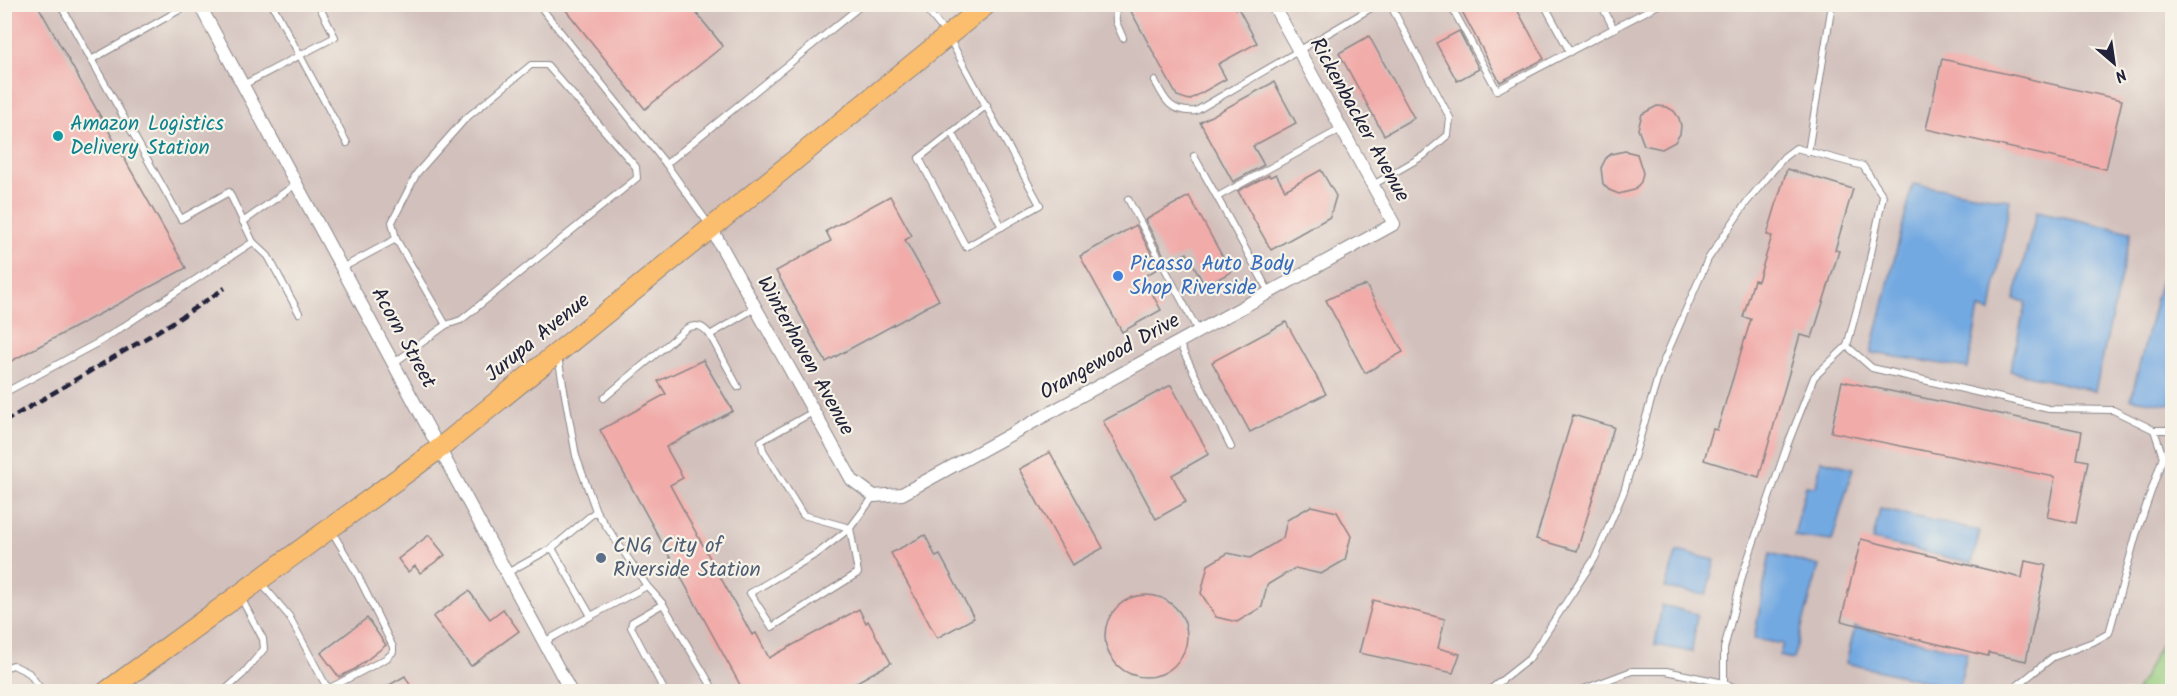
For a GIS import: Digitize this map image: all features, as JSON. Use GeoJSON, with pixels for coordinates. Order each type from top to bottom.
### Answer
{"type":"FeatureCollection","features":[{"type":"Feature","properties":{"kind":"main road","name":"Jurupa Avenue"},"geometry":{"type":"LineString","coordinates":[[106,692],[440,448],[987,4]]}},
{"type":"Feature","properties":{"kind":"street","name":"Acorn Street"},"geometry":{"type":"LineString","coordinates":[[199,4],[571,692]]}},
{"type":"Feature","properties":{"kind":"street","name":"Rickenbacker Avenue"},"geometry":{"type":"LineString","coordinates":[[1274,5],[1394,224]]}},
{"type":"Feature","properties":{"kind":"street","name":"Orangewood Drive"},"geometry":{"type":"LineString","coordinates":[[874,496],[902,494],[1394,224]]}},
{"type":"Feature","properties":{"kind":"street","name":"Winterhaven Avenue"},"geometry":{"type":"LineString","coordinates":[[711,228],[852,480],[874,496]]}},
{"type":"Feature","properties":{"kind":"lane"},"geometry":{"type":"LineString","coordinates":[[60,4],[181,219],[229,192],[253,242],[268,256],[299,313]]}},
{"type":"Feature","properties":{"kind":"lane"},"geometry":{"type":"LineString","coordinates":[[91,60],[190,4]]}},
{"type":"Feature","properties":{"kind":"lane"},"geometry":{"type":"LineString","coordinates":[[272,4],[347,143]]}},
{"type":"Feature","properties":{"kind":"lane"},"geometry":{"type":"LineString","coordinates":[[243,86],[335,37],[318,4]]}},
{"type":"Feature","properties":{"kind":"lane"},"geometry":{"type":"LineString","coordinates":[[666,164],[863,4]]}},
{"type":"Feature","properties":{"kind":"lane"},"geometry":{"type":"LineString","coordinates":[[922,4],[948,36],[987,105],[1040,205],[966,247],[919,158],[987,105]]}},
{"type":"Feature","properties":{"kind":"lane"},"geometry":{"type":"LineString","coordinates":[[1115,4],[1116,22],[1123,38]]}},
{"type":"Feature","properties":{"kind":"lane"},"geometry":{"type":"LineString","coordinates":[[1155,81],[1166,103],[1181,111],[1196,111],[1378,4]]}},
{"type":"Feature","properties":{"kind":"lane"},"geometry":{"type":"LineString","coordinates":[[1372,185],[1423,156],[1448,135],[1450,118],[1392,8],[1385,4]]}},
{"type":"Feature","properties":{"kind":"lane"},"geometry":{"type":"LineString","coordinates":[[1450,4],[1497,90],[1660,4]]}},
{"type":"Feature","properties":{"kind":"lane"},"geometry":{"type":"LineString","coordinates":[[1544,4],[1570,52]]}},
{"type":"Feature","properties":{"kind":"lane"},"geometry":{"type":"LineString","coordinates":[[1600,4],[1614,29]]}},
{"type":"Feature","properties":{"kind":"lane"},"geometry":{"type":"LineString","coordinates":[[1808,152],[1832,4]]}},
{"type":"Feature","properties":{"kind":"lane"},"geometry":{"type":"LineString","coordinates":[[543,10],[666,164],[711,228]]}},
{"type":"Feature","properties":{"kind":"lane"},"geometry":{"type":"LineString","coordinates":[[394,363],[446,325],[461,320],[637,178],[636,167],[547,65],[531,65],[465,119],[417,173],[392,222],[396,239],[446,325]]}},
{"type":"Feature","properties":{"kind":"lane"},"geometry":{"type":"LineString","coordinates":[[1217,197],[1341,129]]}},
{"type":"Feature","properties":{"kind":"lane"},"geometry":{"type":"LineString","coordinates":[[952,132],[1002,226]]}},
{"type":"Feature","properties":{"kind":"lane"},"geometry":{"type":"LineString","coordinates":[[1487,692],[1529,658],[1595,558],[1624,491],[1661,367],[1708,259],[1746,203],[1784,157],[1796,148],[1863,166],[1883,196],[1868,268],[1847,346],[1814,377],[1787,446],[1743,573],[1724,649],[1724,683]]}},
{"type":"Feature","properties":{"kind":"lane"},"geometry":{"type":"LineString","coordinates":[[1194,156],[1269,292]]}},
{"type":"Feature","properties":{"kind":"lane"},"geometry":{"type":"LineString","coordinates":[[243,222],[297,184]]}},
{"type":"Feature","properties":{"kind":"lane"},"geometry":{"type":"LineString","coordinates":[[1128,199],[1198,331]]}},
{"type":"Feature","properties":{"kind":"lane"},"geometry":{"type":"LineString","coordinates":[[342,268],[396,239]]}},
{"type":"Feature","properties":{"kind":"lane"},"geometry":{"type":"LineString","coordinates":[[4,393],[101,340],[253,242]]}},
{"type":"Feature","properties":{"kind":"lane"},"geometry":{"type":"LineString","coordinates":[[710,335],[756,308]]}},
{"type":"Feature","properties":{"kind":"lane"},"geometry":{"type":"LineString","coordinates":[[604,398],[687,328],[696,325],[704,328],[710,335],[738,387]]}},
{"type":"Feature","properties":{"kind":"lane"},"geometry":{"type":"LineString","coordinates":[[1179,342],[1231,447]]}},
{"type":"Feature","properties":{"kind":"lane"},"geometry":{"type":"LineString","coordinates":[[1847,346],[1872,368],[2049,409],[2113,410],[2154,430],[2172,430]]}},
{"type":"Feature","properties":{"kind":"lane"},"geometry":{"type":"LineString","coordinates":[[557,353],[576,456],[596,511],[647,586],[663,604],[715,692]]}},
{"type":"Feature","properties":{"kind":"lane"},"geometry":{"type":"LineString","coordinates":[[813,412],[761,441],[763,450],[803,515],[850,528]]}},
{"type":"Feature","properties":{"kind":"lane"},"geometry":{"type":"LineString","coordinates":[[2009,692],[2053,657],[2093,642],[2109,633],[2136,536],[2163,457],[2154,430]]}},
{"type":"Feature","properties":{"kind":"lane"},"geometry":{"type":"LineString","coordinates":[[850,528],[858,573],[772,627],[750,593],[818,553],[850,528],[874,496]]}},
{"type":"Feature","properties":{"kind":"lane"},"geometry":{"type":"LineString","coordinates":[[507,573],[552,548],[596,511]]}},
{"type":"Feature","properties":{"kind":"lane"},"geometry":{"type":"LineString","coordinates":[[258,581],[289,616],[325,684],[330,688],[387,658],[393,652],[393,647],[356,572],[330,529]]}},
{"type":"Feature","properties":{"kind":"lane"},"geometry":{"type":"LineString","coordinates":[[552,548],[591,616]]}},
{"type":"Feature","properties":{"kind":"lane"},"geometry":{"type":"LineString","coordinates":[[544,642],[647,586]]}},
{"type":"Feature","properties":{"kind":"lane"},"geometry":{"type":"LineString","coordinates":[[223,692],[243,674],[264,649],[263,639],[239,595]]}},
{"type":"Feature","properties":{"kind":"lane"},"geometry":{"type":"LineString","coordinates":[[663,604],[632,622],[631,627],[665,692]]}},
{"type":"Feature","properties":{"kind":"lane"},"geometry":{"type":"LineString","coordinates":[[4,668],[13,665],[29,673],[43,692]]}},
{"type":"Feature","properties":{"kind":"lane"},"geometry":{"type":"LineString","coordinates":[[1576,692],[1632,671],[1666,671],[1724,683],[1745,692]]}},
{"type":"Feature","properties":{"kind":"path"},"geometry":{"type":"LineString","coordinates":[[2161,692],[2172,669]]}},
{"type":"Feature","properties":{"kind":"shaded area"},"geometry":{"type":"Polygon","coordinates":[[[4,5],[2172,5],[2172,623],[2136,692],[5,691],[4,5]]]}},
{"type":"Feature","properties":{"kind":"green space"},"geometry":{"type":"Polygon","coordinates":[[[2172,623],[2172,691],[2136,691],[2172,623]]]}},
{"type":"Feature","properties":{"kind":"water"},"geometry":{"type":"Polygon","coordinates":[[[1913,184],[2010,200],[1991,311],[1979,308],[1968,368],[1871,353],[1913,184]]]}},
{"type":"Feature","properties":{"kind":"water"},"geometry":{"type":"Polygon","coordinates":[[[2037,211],[2131,232],[2095,391],[2010,371],[2026,302],[2014,299],[2037,211]]]}},
{"type":"Feature","properties":{"kind":"water"},"geometry":{"type":"Polygon","coordinates":[[[2172,273],[2172,405],[2131,399],[2161,279],[2172,273]]]}},
{"type":"Feature","properties":{"kind":"water"},"geometry":{"type":"Polygon","coordinates":[[[1821,460],[1853,468],[1832,541],[1794,536],[1806,486],[1816,487],[1821,460]]]}},
{"type":"Feature","properties":{"kind":"water"},"geometry":{"type":"Polygon","coordinates":[[[1880,509],[1980,531],[1972,563],[1873,540],[1880,509]]]}},
{"type":"Feature","properties":{"kind":"water"},"geometry":{"type":"Polygon","coordinates":[[[1677,551],[1715,560],[1706,595],[1665,588],[1677,551]]]}},
{"type":"Feature","properties":{"kind":"water"},"geometry":{"type":"Polygon","coordinates":[[[1770,553],[1819,566],[1793,659],[1779,656],[1783,644],[1754,639],[1770,553]]]}},
{"type":"Feature","properties":{"kind":"water"},"geometry":{"type":"Polygon","coordinates":[[[1662,605],[1697,614],[1692,652],[1655,645],[1662,605]]]}},
{"type":"Feature","properties":{"kind":"water"},"geometry":{"type":"Polygon","coordinates":[[[1855,627],[1967,652],[1959,689],[1846,663],[1855,627]]]}},
{"type":"Feature","properties":{"kind":"building","name":"Amazon Logistics Delivery Station"},"geometry":{"type":"Polygon","coordinates":[[[4,4],[37,4],[186,268],[4,365],[4,4]]]}},
{"type":"Feature","properties":{"kind":"building"},"geometry":{"type":"Polygon","coordinates":[[[561,4],[689,4],[723,46],[645,109],[561,4]]]}},
{"type":"Feature","properties":{"kind":"building"},"geometry":{"type":"Polygon","coordinates":[[[1127,4],[1234,4],[1257,43],[1218,64],[1226,79],[1189,100],[1177,96],[1127,4]]]}},
{"type":"Feature","properties":{"kind":"building"},"geometry":{"type":"Polygon","coordinates":[[[1458,4],[1514,4],[1544,59],[1500,82],[1458,4]]]}},
{"type":"Feature","properties":{"kind":"building"},"geometry":{"type":"Polygon","coordinates":[[[1459,31],[1479,69],[1457,81],[1436,43],[1459,31]]]}},
{"type":"Feature","properties":{"kind":"building"},"geometry":{"type":"Polygon","coordinates":[[[1369,36],[1414,118],[1384,135],[1339,53],[1369,36]]]}},
{"type":"Feature","properties":{"kind":"building"},"geometry":{"type":"Polygon","coordinates":[[[1942,59],[2122,100],[2106,169],[1926,129],[1942,59]]]}},
{"type":"Feature","properties":{"kind":"building"},"geometry":{"type":"Polygon","coordinates":[[[1274,82],[1296,123],[1253,146],[1264,165],[1233,182],[1200,122],[1274,82]]]}},
{"type":"Feature","properties":{"kind":"building"},"geometry":{"type":"Polygon","coordinates":[[[1657,106],[1667,107],[1674,111],[1681,126],[1680,134],[1675,142],[1662,149],[1644,145],[1638,129],[1642,114],[1657,106]]]}},
{"type":"Feature","properties":{"kind":"building"},"geometry":{"type":"Polygon","coordinates":[[[1625,151],[1637,154],[1643,173],[1641,182],[1634,190],[1619,194],[1609,190],[1603,184],[1601,168],[1611,154],[1625,151]]]}},
{"type":"Feature","properties":{"kind":"building"},"geometry":{"type":"Polygon","coordinates":[[[1787,169],[1853,189],[1835,250],[1839,251],[1812,338],[1800,335],[1759,477],[1704,460],[1713,429],[1717,430],[1751,319],[1743,317],[1754,280],[1758,281],[1772,236],[1767,235],[1787,169]]]}},
{"type":"Feature","properties":{"kind":"building"},"geometry":{"type":"Polygon","coordinates":[[[1321,170],[1336,196],[1330,217],[1271,250],[1238,191],[1269,175],[1270,177],[1276,174],[1285,190],[1321,170]]]}},
{"type":"Feature","properties":{"kind":"building"},"geometry":{"type":"Polygon","coordinates":[[[890,196],[912,236],[905,240],[939,300],[826,362],[776,271],[831,241],[826,231],[890,196]]]}},
{"type":"Feature","properties":{"kind":"building"},"geometry":{"type":"Polygon","coordinates":[[[1189,196],[1231,272],[1205,286],[1187,253],[1168,263],[1145,220],[1189,196]]]}},
{"type":"Feature","properties":{"kind":"building"},"geometry":{"type":"Polygon","coordinates":[[[1136,225],[1159,268],[1143,277],[1161,310],[1122,332],[1080,256],[1136,225]]]}},
{"type":"Feature","properties":{"kind":"building"},"geometry":{"type":"Polygon","coordinates":[[[1366,285],[1403,352],[1365,373],[1326,300],[1366,285]]]}},
{"type":"Feature","properties":{"kind":"building"},"geometry":{"type":"Polygon","coordinates":[[[1286,322],[1326,394],[1250,432],[1212,362],[1286,322]]]}},
{"type":"Feature","properties":{"kind":"building"},"geometry":{"type":"Polygon","coordinates":[[[703,360],[733,411],[666,447],[683,478],[670,485],[752,635],[756,633],[769,658],[859,609],[891,663],[839,692],[744,692],[600,430],[666,394],[658,381],[703,360]]]}},
{"type":"Feature","properties":{"kind":"building"},"geometry":{"type":"Polygon","coordinates":[[[1842,381],[2082,431],[2077,459],[2088,461],[2076,523],[2047,517],[2055,477],[1831,432],[1842,381]]]}},
{"type":"Feature","properties":{"kind":"building"},"geometry":{"type":"Polygon","coordinates":[[[1171,385],[1209,454],[1172,475],[1186,502],[1156,519],[1103,421],[1171,385]]]}},
{"type":"Feature","properties":{"kind":"building"},"geometry":{"type":"Polygon","coordinates":[[[1573,415],[1614,427],[1577,551],[1536,539],[1573,415]]]}},
{"type":"Feature","properties":{"kind":"building"},"geometry":{"type":"Polygon","coordinates":[[[1050,452],[1103,548],[1072,565],[1019,469],[1050,452]]]}},
{"type":"Feature","properties":{"kind":"building"},"geometry":{"type":"Polygon","coordinates":[[[1311,506],[1337,512],[1351,536],[1345,560],[1321,574],[1295,568],[1267,585],[1262,607],[1237,622],[1216,617],[1201,593],[1208,565],[1228,553],[1250,558],[1283,538],[1287,520],[1311,506]]]}},
{"type":"Feature","properties":{"kind":"building"},"geometry":{"type":"Polygon","coordinates":[[[429,535],[445,555],[420,573],[415,566],[408,572],[398,559],[429,535]]]}},
{"type":"Feature","properties":{"kind":"building"},"geometry":{"type":"Polygon","coordinates":[[[925,535],[936,557],[940,555],[974,618],[937,638],[891,553],[925,535]]]}},
{"type":"Feature","properties":{"kind":"building"},"geometry":{"type":"Polygon","coordinates":[[[1861,539],[2022,578],[2025,561],[2046,565],[2026,661],[1989,653],[1988,656],[1841,621],[1861,539]]]}},
{"type":"Feature","properties":{"kind":"building"},"geometry":{"type":"Polygon","coordinates":[[[469,591],[490,619],[503,609],[519,631],[471,666],[433,617],[469,591]]]}},
{"type":"Feature","properties":{"kind":"building"},"geometry":{"type":"Polygon","coordinates":[[[1146,595],[1162,598],[1175,607],[1184,620],[1187,636],[1184,652],[1175,665],[1162,674],[1146,677],[1130,674],[1117,665],[1108,652],[1105,636],[1108,620],[1117,607],[1130,598],[1146,595]]]}},
{"type":"Feature","properties":{"kind":"building"},"geometry":{"type":"Polygon","coordinates":[[[1373,600],[1445,619],[1438,648],[1460,654],[1453,673],[1359,653],[1373,600]]]}},
{"type":"Feature","properties":{"kind":"building"},"geometry":{"type":"Polygon","coordinates":[[[367,618],[386,645],[355,669],[339,677],[321,653],[367,618]]]}},
{"type":"Feature","properties":{"kind":"building"},"geometry":{"type":"Polygon","coordinates":[[[405,676],[414,692],[377,692],[405,676]]]}},
{"type":"Feature","properties":{"kind":"railway"},"geometry":{"type":"LineString","coordinates":[[4,422],[175,321],[225,288]]}},
{"type":"Feature","properties":{"kind":"place","name":"Amazon Logistics Delivery Station"},"geometry":{"type":"Point","coordinates":[58,136]}},
{"type":"Feature","properties":{"kind":"place","name":"Picasso Auto Body Shop Riverside"},"geometry":{"type":"Point","coordinates":[1118,276]}},
{"type":"Feature","properties":{"kind":"place","name":"CNG City of Riverside Station"},"geometry":{"type":"Point","coordinates":[601,558]}}]}
